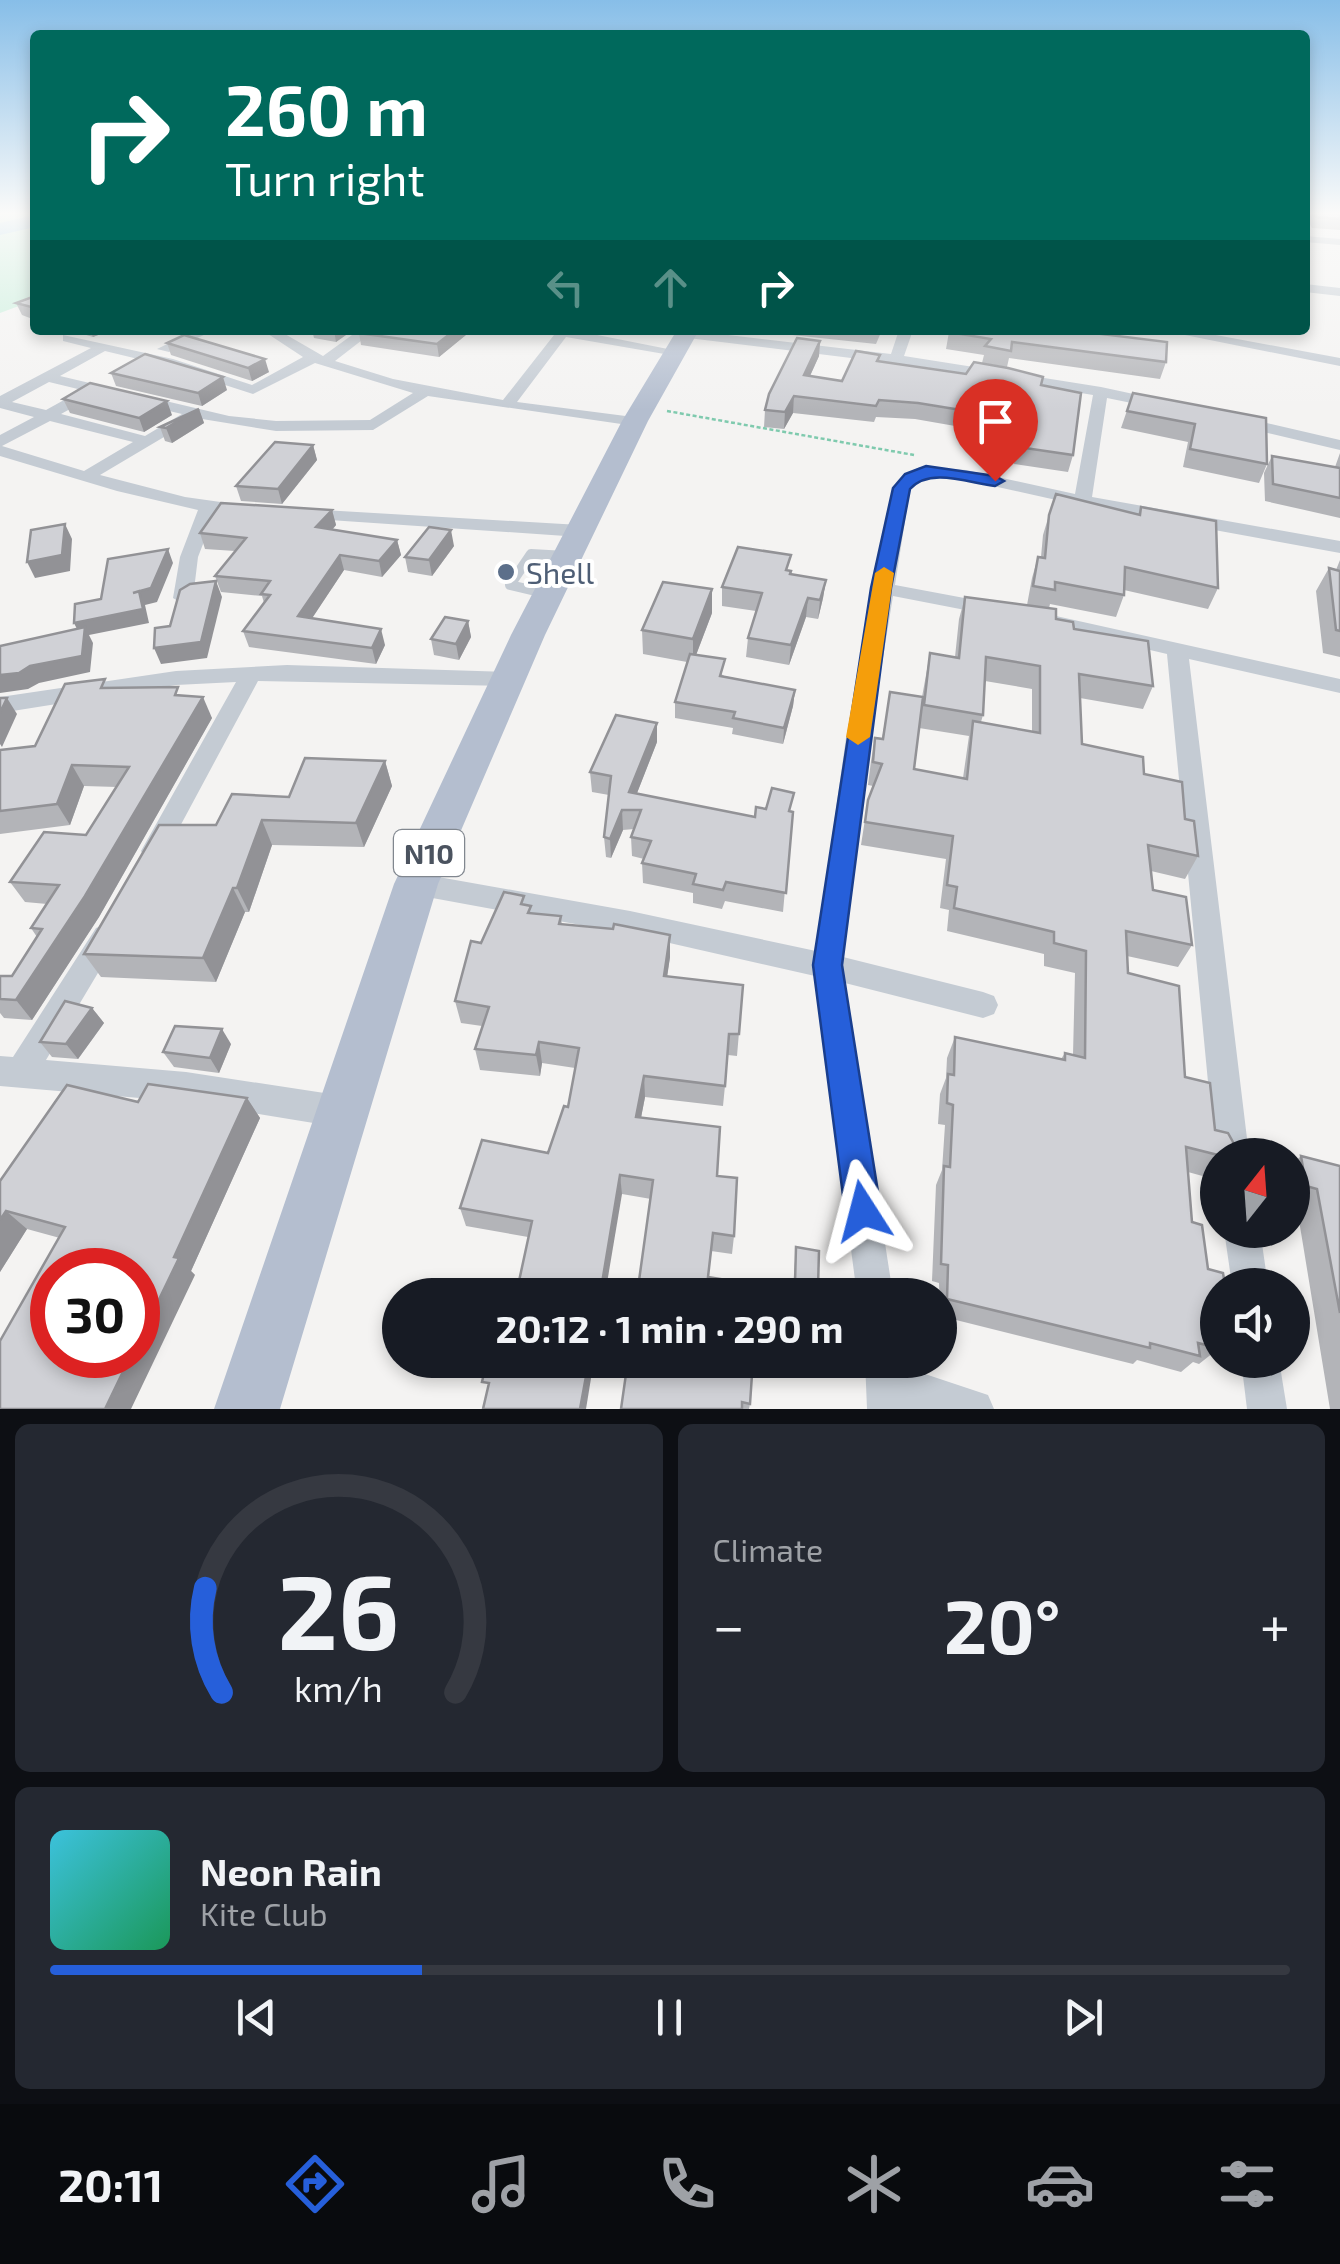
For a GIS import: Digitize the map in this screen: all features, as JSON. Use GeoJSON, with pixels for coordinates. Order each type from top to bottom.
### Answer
{"type":"FeatureCollection","features":[{"type":"Feature","properties":{"kind":"main road","name":"N10"},"geometry":{"type":"LineString","coordinates":[[248,1409],[416,884],[565,561],[639,414],[683,339]]}},
{"type":"Feature","properties":{"kind":"street"},"geometry":{"type":"LineString","coordinates":[[1310,289],[1340,292]]}},
{"type":"Feature","properties":{"kind":"street"},"geometry":{"type":"LineString","coordinates":[[0,442],[147,357],[196,335]]}},
{"type":"Feature","properties":{"kind":"street"},"geometry":{"type":"LineString","coordinates":[[278,335],[319,359],[355,373],[427,390],[507,404],[639,414]]}},
{"type":"Feature","properties":{"kind":"street"},"geometry":{"type":"LineString","coordinates":[[68,338],[147,357],[252,390],[360,335]]}},
{"type":"Feature","properties":{"kind":"street"},"geometry":{"type":"LineString","coordinates":[[507,404],[553,335]]}},
{"type":"Feature","properties":{"kind":"street"},"geometry":{"type":"LineString","coordinates":[[620,335],[897,357],[1174,407]]}},
{"type":"Feature","properties":{"kind":"street"},"geometry":{"type":"LineString","coordinates":[[897,357],[904,335]]}},
{"type":"Feature","properties":{"kind":"street"},"geometry":{"type":"LineString","coordinates":[[1193,335],[1340,362]]}},
{"type":"Feature","properties":{"kind":"street"},"geometry":{"type":"LineString","coordinates":[[0,403],[102,346]]}},
{"type":"Feature","properties":{"kind":"street"},"geometry":{"type":"LineString","coordinates":[[46,377],[252,425],[358,426],[384,420],[427,390]]}},
{"type":"Feature","properties":{"kind":"street"},"geometry":{"type":"LineString","coordinates":[[1083,501],[1101,391]]}},
{"type":"Feature","properties":{"kind":"street"},"geometry":{"type":"LineString","coordinates":[[0,403],[147,441]]}},
{"type":"Feature","properties":{"kind":"street"},"geometry":{"type":"LineString","coordinates":[[87,476],[196,413]]}},
{"type":"Feature","properties":{"kind":"street"},"geometry":{"type":"LineString","coordinates":[[1228,419],[1340,445]]}},
{"type":"Feature","properties":{"kind":"street"},"geometry":{"type":"LineString","coordinates":[[0,452],[208,508],[260,511]]}},
{"type":"Feature","properties":{"kind":"street"},"geometry":{"type":"LineString","coordinates":[[873,1278],[828,965],[881,588],[902,488],[926,471],[966,475],[1083,501],[1340,547]]}},
{"type":"Feature","properties":{"kind":"street"},"geometry":{"type":"LineString","coordinates":[[183,598],[189,556],[208,508]]}},
{"type":"Feature","properties":{"kind":"street"},"geometry":{"type":"LineString","coordinates":[[294,514],[565,561]]}},
{"type":"Feature","properties":{"kind":"street"},"geometry":{"type":"LineString","coordinates":[[881,588],[1177,647],[1340,686]]}},
{"type":"Feature","properties":{"kind":"street"},"geometry":{"type":"LineString","coordinates":[[1177,647],[1198,814],[1230,1138]]}},
{"type":"Feature","properties":{"kind":"street"},"geometry":{"type":"LineString","coordinates":[[0,705],[115,685],[251,674],[394,674],[508,680]]}},
{"type":"Feature","properties":{"kind":"street"},"geometry":{"type":"LineString","coordinates":[[138,879],[251,674]]}},
{"type":"Feature","properties":{"kind":"street"},"geometry":{"type":"LineString","coordinates":[[416,884],[559,906],[828,965],[984,1005]]}},
{"type":"Feature","properties":{"kind":"street"},"geometry":{"type":"LineString","coordinates":[[121,911],[10,1072],[186,1087],[345,1112]]}},
{"type":"Feature","properties":{"kind":"street"},"geometry":{"type":"LineString","coordinates":[[1263,1378],[1267,1409]]}},
{"type":"Feature","properties":{"kind":"street"},"geometry":{"type":"LineString","coordinates":[[886,1383],[974,1409]]}},
{"type":"Feature","properties":{"kind":"path"},"geometry":{"type":"LineString","coordinates":[[639,414],[914,455]]}},
{"type":"Feature","properties":{"kind":"green space"},"geometry":{"type":"Polygon","coordinates":[[[0,279],[30,279],[30,302],[0,313],[0,279]]]}},
{"type":"Feature","properties":{"kind":"building"},"geometry":{"type":"Polygon","coordinates":[[[184,335],[265,359],[248,368],[167,343],[184,335]]]}},
{"type":"Feature","properties":{"kind":"building"},"geometry":{"type":"Polygon","coordinates":[[[373,335],[449,335],[437,344],[373,335]]]}},
{"type":"Feature","properties":{"kind":"building"},"geometry":{"type":"Polygon","coordinates":[[[967,335],[1110,335],[1167,342],[1166,362],[1012,342],[1011,351],[985,346],[991,339],[967,335]]]}},
{"type":"Feature","properties":{"kind":"building"},"geometry":{"type":"Polygon","coordinates":[[[797,338],[820,341],[804,375],[842,381],[856,351],[880,355],[877,361],[966,374],[974,362],[1008,368],[1043,377],[1041,385],[1081,393],[1073,455],[1018,447],[1022,420],[918,403],[879,400],[876,406],[794,396],[785,412],[765,410],[797,338]]]}},
{"type":"Feature","properties":{"kind":"building"},"geometry":{"type":"Polygon","coordinates":[[[145,354],[223,377],[198,393],[111,373],[145,354]]]}},
{"type":"Feature","properties":{"kind":"building"},"geometry":{"type":"Polygon","coordinates":[[[90,383],[167,401],[139,418],[63,399],[90,383]]]}},
{"type":"Feature","properties":{"kind":"building"},"geometry":{"type":"Polygon","coordinates":[[[1133,393],[1266,418],[1267,464],[1190,449],[1195,424],[1127,411],[1133,393]]]}},
{"type":"Feature","properties":{"kind":"building"},"geometry":{"type":"Polygon","coordinates":[[[199,409],[166,428],[160,427],[199,409]]]}},
{"type":"Feature","properties":{"kind":"building"},"geometry":{"type":"Polygon","coordinates":[[[275,442],[313,445],[278,489],[236,486],[275,442]]]}},
{"type":"Feature","properties":{"kind":"building"},"geometry":{"type":"Polygon","coordinates":[[[1272,456],[1340,468],[1340,498],[1273,484],[1272,456]]]}},
{"type":"Feature","properties":{"kind":"building"},"geometry":{"type":"Polygon","coordinates":[[[1056,494],[1140,515],[1141,507],[1216,521],[1218,588],[1125,567],[1124,595],[1055,582],[1055,590],[1033,586],[1038,557],[1045,558],[1049,515],[1056,494]]]}},
{"type":"Feature","properties":{"kind":"building"},"geometry":{"type":"Polygon","coordinates":[[[221,503],[332,510],[316,527],[397,540],[379,561],[340,555],[298,616],[381,629],[372,648],[243,631],[270,595],[261,594],[270,581],[215,576],[246,538],[200,533],[221,503]]]}},
{"type":"Feature","properties":{"kind":"building"},"geometry":{"type":"Polygon","coordinates":[[[65,524],[62,555],[27,562],[31,530],[65,524]]]}},
{"type":"Feature","properties":{"kind":"building"},"geometry":{"type":"Polygon","coordinates":[[[429,527],[451,530],[429,560],[405,557],[429,527]]]}},
{"type":"Feature","properties":{"kind":"building"},"geometry":{"type":"Polygon","coordinates":[[[738,547],[791,555],[786,570],[790,574],[826,580],[820,600],[808,598],[791,645],[748,638],[762,593],[722,587],[738,547]]]}},
{"type":"Feature","properties":{"kind":"building"},"geometry":{"type":"Polygon","coordinates":[[[168,549],[151,588],[139,591],[143,609],[74,623],[75,604],[101,599],[108,559],[168,549]]]}},
{"type":"Feature","properties":{"kind":"building"},"geometry":{"type":"Polygon","coordinates":[[[1329,568],[1340,571],[1340,631],[1336,630],[1329,568]]]}},
{"type":"Feature","properties":{"kind":"building"},"geometry":{"type":"Polygon","coordinates":[[[216,581],[201,642],[154,648],[155,628],[170,626],[180,590],[190,584],[216,581]]]}},
{"type":"Feature","properties":{"kind":"building"},"geometry":{"type":"Polygon","coordinates":[[[663,582],[712,589],[693,639],[642,630],[663,582]]]}},
{"type":"Feature","properties":{"kind":"building"},"geometry":{"type":"Polygon","coordinates":[[[965,597],[1056,609],[1056,619],[1073,622],[1074,629],[1148,641],[1153,686],[1079,674],[1082,744],[1143,757],[1144,774],[1182,782],[1185,819],[1194,821],[1198,856],[1148,845],[1153,890],[1186,897],[1192,945],[1126,931],[1128,973],[1179,986],[1185,1077],[1210,1083],[1215,1130],[1228,1133],[1231,1138],[1200,1138],[1200,1150],[1186,1147],[1192,1222],[1200,1224],[1200,1248],[1205,1248],[1208,1268],[1200,1268],[1200,1356],[1150,1343],[1150,1348],[957,1301],[957,1278],[948,1278],[948,1265],[941,1264],[944,1166],[950,1167],[953,1105],[947,1103],[948,1074],[954,1075],[955,1037],[1065,1060],[1065,1053],[1085,1058],[1086,951],[1054,943],[1054,932],[954,908],[957,887],[947,885],[953,836],[865,822],[868,800],[882,764],[873,762],[875,738],[883,739],[890,692],[923,697],[914,769],[967,779],[973,721],[1040,733],[1040,666],[986,657],[983,715],[924,705],[930,653],[959,658],[965,597]]]}},
{"type":"Feature","properties":{"kind":"building"},"geometry":{"type":"Polygon","coordinates":[[[445,617],[468,621],[456,644],[431,639],[445,617]]]}},
{"type":"Feature","properties":{"kind":"building"},"geometry":{"type":"Polygon","coordinates":[[[85,627],[82,656],[0,675],[0,646],[85,627]]]}},
{"type":"Feature","properties":{"kind":"building"},"geometry":{"type":"Polygon","coordinates":[[[690,654],[725,659],[720,676],[795,690],[784,728],[733,718],[735,712],[675,702],[690,654]]]}},
{"type":"Feature","properties":{"kind":"building"},"geometry":{"type":"Polygon","coordinates":[[[105,679],[101,688],[178,687],[175,695],[203,697],[85,896],[16,1000],[0,999],[0,976],[12,976],[42,929],[31,928],[59,885],[10,882],[44,832],[86,835],[129,767],[72,765],[57,804],[0,811],[0,750],[35,746],[65,684],[105,679]]]}},
{"type":"Feature","properties":{"kind":"building"},"geometry":{"type":"Polygon","coordinates":[[[616,715],[657,723],[629,792],[755,817],[756,807],[766,809],[772,788],[794,793],[789,811],[793,812],[786,893],[726,882],[723,890],[693,884],[696,874],[642,863],[651,841],[631,837],[641,810],[622,810],[610,839],[604,837],[611,776],[590,772],[616,715]]]}},
{"type":"Feature","properties":{"kind":"building"},"geometry":{"type":"Polygon","coordinates":[[[305,758],[385,761],[356,823],[262,820],[237,888],[233,888],[203,958],[84,954],[159,825],[216,825],[232,794],[289,797],[305,758]]]}},
{"type":"Feature","properties":{"kind":"building"},"geometry":{"type":"Polygon","coordinates":[[[504,892],[524,896],[521,904],[531,906],[528,913],[561,916],[559,924],[613,929],[614,924],[670,935],[664,976],[743,985],[739,1034],[729,1034],[725,1086],[644,1076],[636,1117],[720,1127],[717,1176],[737,1178],[734,1236],[713,1233],[708,1277],[714,1278],[639,1278],[653,1180],[620,1175],[603,1278],[520,1278],[532,1221],[460,1208],[482,1140],[548,1153],[564,1106],[568,1107],[579,1048],[539,1042],[536,1055],[475,1049],[489,1007],[455,1001],[471,941],[481,943],[504,892]]]}},
{"type":"Feature","properties":{"kind":"building"},"geometry":{"type":"Polygon","coordinates":[[[65,1001],[92,1008],[66,1044],[40,1042],[65,1001]]]}},
{"type":"Feature","properties":{"kind":"building"},"geometry":{"type":"Polygon","coordinates":[[[175,1026],[222,1029],[210,1058],[163,1052],[175,1026]]]}},
{"type":"Feature","properties":{"kind":"building"},"geometry":{"type":"Polygon","coordinates":[[[148,1084],[247,1098],[174,1257],[179,1258],[160,1297],[160,1248],[53,1248],[65,1227],[6,1211],[0,1220],[0,1181],[67,1085],[138,1102],[148,1084]]]}},
{"type":"Feature","properties":{"kind":"building"},"geometry":{"type":"Polygon","coordinates":[[[1310,1158],[1340,1166],[1340,1313],[1317,1189],[1310,1187],[1310,1158]]]}},
{"type":"Feature","properties":{"kind":"building"},"geometry":{"type":"Polygon","coordinates":[[[796,1247],[819,1251],[818,1278],[795,1278],[796,1247]]]}},
{"type":"Feature","properties":{"kind":"building"},"geometry":{"type":"Polygon","coordinates":[[[30,1288],[30,1378],[120,1378],[105,1409],[0,1409],[0,1341],[30,1288]]]}},
{"type":"Feature","properties":{"kind":"building"},"geometry":{"type":"Polygon","coordinates":[[[483,1378],[586,1378],[580,1409],[483,1409],[489,1383],[482,1382],[483,1378]]]}},
{"type":"Feature","properties":{"kind":"building"},"geometry":{"type":"Polygon","coordinates":[[[625,1378],[752,1378],[750,1404],[742,1402],[742,1409],[621,1409],[625,1378]]]}},
{"type":"Feature","properties":{"kind":"slow traffic"},"geometry":{"type":"LineString","coordinates":[[858,737],[884,573]]}},
{"type":"Feature","properties":{"kind":"place","name":"Shell"},"geometry":{"type":"Point","coordinates":[506,572]}},
{"type":"Feature","properties":{"kind":"route"},"geometry":{"type":"LineString","coordinates":[[863,1211],[828,965],[881,588],[902,488],[911,478],[926,471],[995,481]]}}]}
